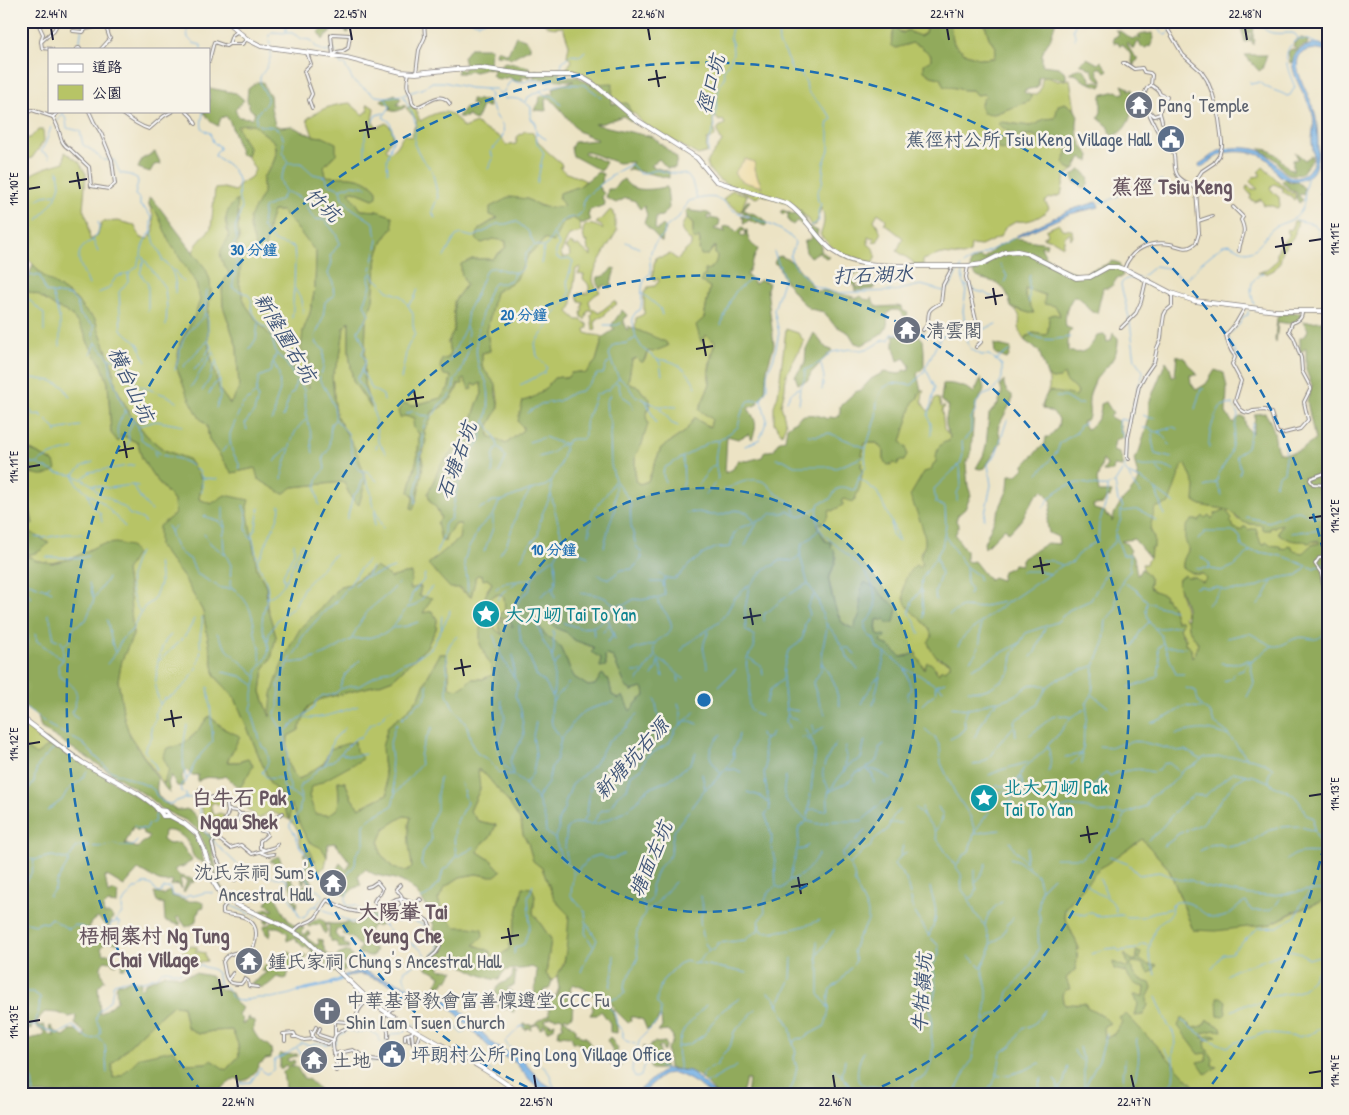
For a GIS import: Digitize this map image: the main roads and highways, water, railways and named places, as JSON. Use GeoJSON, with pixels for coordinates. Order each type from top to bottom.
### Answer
{"type":"FeatureCollection","features":[{"type":"Feature","properties":{"kind":"main road"},"geometry":{"type":"LineString","coordinates":[[226,21],[247,39],[265,47],[353,59],[393,71],[416,73],[480,68],[532,75],[583,78],[595,84],[634,118],[696,156],[716,181],[791,206],[830,248],[842,256],[859,262],[871,265],[967,266],[982,264],[1005,253],[1015,251],[1026,253],[1078,278],[1092,277],[1109,267],[1117,266],[1172,294],[1195,300],[1276,311],[1328,311]]}},
{"type":"Feature","properties":{"kind":"main road"},"geometry":{"type":"LineString","coordinates":[[21,717],[83,763],[140,796],[158,810],[185,824],[197,834],[218,890],[228,900],[294,932],[312,944],[344,977],[387,1013],[411,1029],[502,1080],[520,1094]]}},
{"type":"Feature","properties":{"kind":"water"},"geometry":{"type":"Polygon","coordinates":[[[1315,44],[1328,48],[1328,52],[1315,49],[1305,51],[1298,58],[1297,65],[1301,80],[1314,109],[1317,123],[1318,151],[1315,168],[1312,173],[1305,179],[1295,181],[1286,179],[1278,174],[1267,159],[1254,153],[1239,152],[1222,154],[1200,168],[1199,164],[1218,152],[1225,149],[1239,148],[1263,152],[1282,171],[1293,177],[1299,177],[1310,169],[1314,158],[1312,141],[1313,115],[1294,74],[1293,64],[1295,55],[1302,49],[1315,44]]]}},
{"type":"Feature","properties":{"kind":"water"},"geometry":{"type":"Polygon","coordinates":[[[1097,202],[1099,207],[1069,214],[1016,236],[1070,210],[1097,202]]]}},
{"type":"Feature","properties":{"kind":"water"},"geometry":{"type":"Polygon","coordinates":[[[365,971],[377,977],[417,988],[451,1002],[494,1045],[521,1059],[540,1080],[549,1086],[568,1094],[544,1093],[515,1062],[491,1049],[444,1003],[365,975],[345,975],[365,971]]]}},
{"type":"Feature","properties":{"kind":"water"},"geometry":{"type":"Polygon","coordinates":[[[666,1069],[690,1071],[715,1094],[710,1093],[685,1077],[671,1073],[660,1077],[642,1094],[635,1094],[666,1069]]]}},
{"type":"Feature","properties":{"kind":"waterway"},"geometry":{"type":"LineString","coordinates":[[80,21],[82,26],[80,40],[82,48]]}},
{"type":"Feature","properties":{"kind":"waterway"},"geometry":{"type":"LineString","coordinates":[[186,21],[188,38],[193,43],[201,45],[201,48]]}},
{"type":"Feature","properties":{"kind":"waterway"},"geometry":{"type":"LineString","coordinates":[[286,21],[286,33],[292,33],[302,39],[311,40],[316,47],[325,52],[334,50],[336,53]]}},
{"type":"Feature","properties":{"kind":"waterway"},"geometry":{"type":"LineString","coordinates":[[335,21],[341,23],[346,21]]}},
{"type":"Feature","properties":{"kind":"waterway"},"geometry":{"type":"LineString","coordinates":[[471,21],[479,23],[485,21]]}},
{"type":"Feature","properties":{"kind":"waterway","name":"徑口坑"},"geometry":{"type":"LineString","coordinates":[[708,153],[708,143],[715,126],[713,123],[716,116],[720,85],[725,76],[723,72],[733,54],[730,38],[731,21]]}},
{"type":"Feature","properties":{"kind":"waterway"},"geometry":{"type":"LineString","coordinates":[[774,21],[778,28],[779,44],[786,54],[791,69],[801,74],[806,82],[808,92],[832,119],[828,122],[829,150],[824,163],[822,184],[817,192],[818,201],[821,204],[818,212],[819,221],[811,226]]}},
{"type":"Feature","properties":{"kind":"waterway"},"geometry":{"type":"LineString","coordinates":[[1075,39],[1073,29],[1077,21]]}},
{"type":"Feature","properties":{"kind":"waterway"},"geometry":{"type":"LineString","coordinates":[[1080,21],[1084,23],[1086,21]]}},
{"type":"Feature","properties":{"kind":"waterway"},"geometry":{"type":"LineString","coordinates":[[1141,21],[1140,24],[1143,28],[1146,27],[1147,23],[1151,22],[1165,35],[1168,34],[1174,21]]}},
{"type":"Feature","properties":{"kind":"waterway"},"geometry":{"type":"LineString","coordinates":[[1261,21],[1262,26],[1269,32],[1292,33],[1299,39],[1319,44]]}},
{"type":"Feature","properties":{"kind":"waterway","name":"竹坑"},"geometry":{"type":"LineString","coordinates":[[270,45],[269,35],[272,32],[286,33]]}},
{"type":"Feature","properties":{"kind":"waterway"},"geometry":{"type":"LineString","coordinates":[[1250,82],[1251,84],[1260,82],[1270,89],[1287,96],[1290,95],[1295,87],[1286,61],[1287,54],[1289,48],[1299,39]]}},
{"type":"Feature","properties":{"kind":"waterway","name":"竹坑"},"geometry":{"type":"LineString","coordinates":[[271,49],[269,61],[260,79],[261,86],[267,96],[267,101],[258,112],[256,122],[260,126],[274,127],[282,134],[283,151],[288,162],[280,179],[285,192],[301,198],[314,219],[325,220],[336,234],[340,243],[330,256],[332,262],[328,274],[333,283],[334,296],[325,302],[323,318],[315,337],[317,344],[324,350],[323,369],[319,379],[333,404],[335,419],[348,433],[354,462],[358,469],[362,471],[383,529]]}},
{"type":"Feature","properties":{"kind":"waterway"},"geometry":{"type":"LineString","coordinates":[[558,73],[561,70],[562,62],[570,55],[580,56],[585,51]]}},
{"type":"Feature","properties":{"kind":"waterway"},"geometry":{"type":"LineString","coordinates":[[338,59],[341,65],[345,64],[353,81],[376,96],[385,97],[390,107],[383,117],[390,122],[394,137],[387,159],[388,172]]}},
{"type":"Feature","properties":{"kind":"waterway"},"geometry":{"type":"LineString","coordinates":[[502,94],[511,80],[519,83],[532,80],[548,82],[553,80]]}},
{"type":"Feature","properties":{"kind":"waterway"},"geometry":{"type":"LineString","coordinates":[[403,95],[424,88],[432,82],[444,82],[470,88],[486,89],[491,95],[489,102],[504,131],[500,142],[491,151],[493,159],[488,169]]}},
{"type":"Feature","properties":{"kind":"waterway"},"geometry":{"type":"LineString","coordinates":[[540,91],[562,84],[585,85],[601,97]]}},
{"type":"Feature","properties":{"kind":"waterway"},"geometry":{"type":"LineString","coordinates":[[486,89],[496,89],[505,99],[513,98],[531,107],[531,119],[535,122],[537,143],[544,153],[537,183]]}},
{"type":"Feature","properties":{"kind":"waterway"},"geometry":{"type":"LineString","coordinates":[[526,102],[528,97],[540,91],[545,95],[553,96],[561,105]]}},
{"type":"Feature","properties":{"kind":"waterway"},"geometry":{"type":"LineString","coordinates":[[385,97],[403,95],[413,115],[416,125],[414,144],[422,159],[432,170],[438,197],[432,211],[435,218]]}},
{"type":"Feature","properties":{"kind":"waterway"},"geometry":{"type":"LineString","coordinates":[[62,112],[67,128],[80,131],[83,145],[103,160],[114,160],[120,173],[137,178],[135,195],[140,199],[140,206],[152,218],[152,232],[144,242],[141,255],[165,288],[166,326]]}},
{"type":"Feature","properties":{"kind":"waterway","name":"新隆圍右坑"},"geometry":{"type":"LineString","coordinates":[[203,112],[202,127],[210,133],[213,142],[220,147],[215,156],[232,169],[238,180],[242,208],[235,229],[237,240],[230,249],[231,257],[236,259],[233,288],[250,297],[252,301],[251,306],[258,321],[270,331],[276,353],[286,363],[304,390],[313,453]]}},
{"type":"Feature","properties":{"kind":"waterway"},"geometry":{"type":"LineString","coordinates":[[365,156],[365,135],[376,115],[384,113]]}},
{"type":"Feature","properties":{"kind":"waterway"},"geometry":{"type":"LineString","coordinates":[[58,120],[62,115]]}},
{"type":"Feature","properties":{"kind":"waterway"},"geometry":{"type":"LineString","coordinates":[[49,158],[48,155],[41,151],[51,127]]}},
{"type":"Feature","properties":{"kind":"waterway"},"geometry":{"type":"LineString","coordinates":[[536,133],[546,139]]}},
{"type":"Feature","properties":{"kind":"waterway"},"geometry":{"type":"LineString","coordinates":[[289,163],[301,163],[313,174],[326,177],[328,184],[340,189],[352,185],[367,187]]}},
{"type":"Feature","properties":{"kind":"waterway"},"geometry":{"type":"LineString","coordinates":[[449,362],[466,326],[468,310],[486,270],[498,268],[510,272],[521,271],[525,256],[529,250],[535,245],[544,247],[547,245],[560,223],[564,219],[579,215],[583,210],[585,197],[615,173],[631,164],[640,174],[657,170],[684,174],[692,182],[697,199]]}},
{"type":"Feature","properties":{"kind":"waterway"},"geometry":{"type":"LineString","coordinates":[[38,220],[55,199],[60,185],[58,170]]}},
{"type":"Feature","properties":{"kind":"waterway"},"geometry":{"type":"LineString","coordinates":[[1143,276],[1155,266],[1168,268],[1185,279],[1223,245],[1229,244],[1246,252],[1251,251],[1259,245],[1271,230],[1299,215],[1304,203],[1308,177]]}},
{"type":"Feature","properties":{"kind":"waterway"},"geometry":{"type":"LineString","coordinates":[[1100,202],[1106,202],[1126,192],[1162,180]]}},
{"type":"Feature","properties":{"kind":"waterway"},"geometry":{"type":"LineString","coordinates":[[340,189],[342,198],[350,207],[374,223],[378,240],[369,278],[371,286],[364,304],[369,315],[358,331],[365,347],[362,353],[366,360],[357,379],[373,406],[378,441],[386,453]]}},
{"type":"Feature","properties":{"kind":"waterway"},"geometry":{"type":"LineString","coordinates":[[285,192],[281,199],[264,208],[262,226],[275,241],[294,247],[294,288],[302,300],[303,313]]}},
{"type":"Feature","properties":{"kind":"waterway"},"geometry":{"type":"LineString","coordinates":[[37,200],[44,196],[55,194]]}},
{"type":"Feature","properties":{"kind":"waterway","name":"打石湖水"},"geometry":{"type":"LineString","coordinates":[[662,375],[658,360],[643,349],[636,338],[632,318],[640,310],[643,283],[651,273],[651,251],[655,243],[664,235],[665,228],[678,218],[689,201],[713,197],[721,200],[735,211],[785,232],[795,243],[790,257],[802,274],[814,286],[835,293],[894,291],[921,285],[943,291],[951,286],[961,267]]}},
{"type":"Feature","properties":{"kind":"waterway"},"geometry":{"type":"LineString","coordinates":[[1296,220],[1314,224],[1319,230],[1317,234],[1322,238],[1325,252],[1323,255],[1328,266]]}},
{"type":"Feature","properties":{"kind":"waterway"},"geometry":{"type":"LineString","coordinates":[[444,257],[456,236],[461,234],[473,237],[497,224],[516,221],[528,231],[534,244]]}},
{"type":"Feature","properties":{"kind":"waterway"},"geometry":{"type":"LineString","coordinates":[[98,222],[99,229],[93,240],[98,252]]}},
{"type":"Feature","properties":{"kind":"waterway"},"geometry":{"type":"LineString","coordinates":[[152,232],[162,260],[169,266],[173,274],[175,293]]}},
{"type":"Feature","properties":{"kind":"waterway"},"geometry":{"type":"LineString","coordinates":[[520,385],[544,373],[547,367],[537,356],[535,343],[570,292],[567,284],[573,261],[570,259],[562,260],[556,257],[559,244],[554,235]]}},
{"type":"Feature","properties":{"kind":"waterway"},"geometry":{"type":"LineString","coordinates":[[964,264],[1018,236]]}},
{"type":"Feature","properties":{"kind":"waterway"},"geometry":{"type":"LineString","coordinates":[[89,285],[79,260],[79,255],[85,245],[93,240]]}},
{"type":"Feature","properties":{"kind":"waterway"},"geometry":{"type":"LineString","coordinates":[[626,242],[639,248]]}},
{"type":"Feature","properties":{"kind":"waterway"},"geometry":{"type":"LineString","coordinates":[[541,264],[544,248]]}},
{"type":"Feature","properties":{"kind":"waterway"},"geometry":{"type":"LineString","coordinates":[[665,482],[664,468],[711,441],[720,440],[738,427],[742,413],[749,401],[761,399],[767,389],[767,374],[774,357],[779,333],[774,310],[784,278],[774,252]]}},
{"type":"Feature","properties":{"kind":"waterway"},"geometry":{"type":"LineString","coordinates":[[140,257],[138,266],[129,273],[128,281],[119,292],[121,329],[139,345],[146,361]]}},
{"type":"Feature","properties":{"kind":"waterway"},"geometry":{"type":"LineString","coordinates":[[144,260],[140,273],[148,284],[148,311]]}},
{"type":"Feature","properties":{"kind":"waterway"},"geometry":{"type":"LineString","coordinates":[[1000,264],[1007,276],[1004,283]]}},
{"type":"Feature","properties":{"kind":"waterway"},"geometry":{"type":"LineString","coordinates":[[564,623],[580,628],[593,627],[607,618],[611,608],[614,606],[626,604],[634,599],[658,599],[665,594],[663,582],[666,578],[674,579],[679,576],[690,564],[715,548],[730,547],[734,534],[739,528],[764,519],[772,513],[787,511],[800,517],[818,507],[819,503],[829,500],[837,489],[845,487],[852,490],[855,489],[866,466],[866,448],[876,416],[877,401],[882,389],[891,383],[912,385],[923,373],[941,336],[959,334],[966,329],[963,311],[966,290],[961,268]]}},
{"type":"Feature","properties":{"kind":"waterway"},"geometry":{"type":"LineString","coordinates":[[173,270],[176,271],[184,282]]}},
{"type":"Feature","properties":{"kind":"waterway"},"geometry":{"type":"LineString","coordinates":[[372,272],[375,279],[388,291],[401,296],[413,314],[415,334],[407,348],[401,379]]}},
{"type":"Feature","properties":{"kind":"waterway","name":"石塘右坑"},"geometry":{"type":"LineString","coordinates":[[436,553],[443,537],[445,525],[451,519],[458,483],[469,465],[469,452],[480,440],[481,430],[487,413],[488,387],[480,370],[476,352],[478,330],[482,315],[488,294],[495,283],[504,283],[511,280],[515,272]]}},
{"type":"Feature","properties":{"kind":"waterway","name":"橫台山坑"},"geometry":{"type":"LineString","coordinates":[[21,273],[40,276],[46,292],[71,296],[77,303],[80,315],[94,326],[93,336],[96,343],[91,354]]}},
{"type":"Feature","properties":{"kind":"waterway"},"geometry":{"type":"LineString","coordinates":[[98,293],[108,289],[116,277],[129,273]]}},
{"type":"Feature","properties":{"kind":"waterway"},"geometry":{"type":"LineString","coordinates":[[1254,304],[1251,286],[1255,279],[1263,273]]}},
{"type":"Feature","properties":{"kind":"waterway"},"geometry":{"type":"LineString","coordinates":[[1029,303],[1030,275]]}},
{"type":"Feature","properties":{"kind":"waterway"},"geometry":{"type":"LineString","coordinates":[[721,325],[736,291],[752,278]]}},
{"type":"Feature","properties":{"kind":"waterway"},"geometry":{"type":"LineString","coordinates":[[1137,390],[1143,371],[1135,360],[1130,322],[1121,285],[1126,279],[1140,278]]}},
{"type":"Feature","properties":{"kind":"waterway"},"geometry":{"type":"LineString","coordinates":[[965,285],[994,297]]}},
{"type":"Feature","properties":{"kind":"waterway"},"geometry":{"type":"LineString","coordinates":[[292,318],[294,289]]}},
{"type":"Feature","properties":{"kind":"waterway"},"geometry":{"type":"LineString","coordinates":[[408,305],[414,299],[418,289]]}},
{"type":"Feature","properties":{"kind":"waterway"},"geometry":{"type":"LineString","coordinates":[[207,290],[205,312],[208,320],[208,341],[215,355],[220,383],[220,397],[216,408]]}},
{"type":"Feature","properties":{"kind":"waterway"},"geometry":{"type":"LineString","coordinates":[[21,292],[44,314],[44,332]]}},
{"type":"Feature","properties":{"kind":"waterway"},"geometry":{"type":"LineString","coordinates":[[52,293],[60,320],[60,346]]}},
{"type":"Feature","properties":{"kind":"waterway"},"geometry":{"type":"LineString","coordinates":[[642,293],[660,308],[662,315]]}},
{"type":"Feature","properties":{"kind":"waterway"},"geometry":{"type":"LineString","coordinates":[[1237,360],[1228,336],[1239,325],[1244,316],[1248,315],[1248,311]]}},
{"type":"Feature","properties":{"kind":"waterway"},"geometry":{"type":"LineString","coordinates":[[175,370],[186,335],[202,319],[205,313]]}},
{"type":"Feature","properties":{"kind":"waterway"},"geometry":{"type":"LineString","coordinates":[[249,350],[256,339],[258,323]]}},
{"type":"Feature","properties":{"kind":"waterway"},"geometry":{"type":"LineString","coordinates":[[604,325],[617,325],[621,323]]}},
{"type":"Feature","properties":{"kind":"waterway"},"geometry":{"type":"LineString","coordinates":[[974,331],[996,324]]}},
{"type":"Feature","properties":{"kind":"waterway"},"geometry":{"type":"LineString","coordinates":[[415,503],[423,445],[422,432],[425,422],[435,413],[439,405],[448,398],[453,389],[455,379],[461,372],[469,348],[466,327]]}},
{"type":"Feature","properties":{"kind":"waterway"},"geometry":{"type":"LineString","coordinates":[[787,401],[792,392],[803,383],[805,370],[821,362],[832,352],[870,348],[883,340],[889,340],[892,334],[899,333],[905,336],[925,332]]}},
{"type":"Feature","properties":{"kind":"waterway"},"geometry":{"type":"LineString","coordinates":[[1030,333],[1043,339],[1070,337]]}},
{"type":"Feature","properties":{"kind":"waterway"},"geometry":{"type":"LineString","coordinates":[[920,634],[909,612],[912,602],[921,589],[922,578],[942,547],[946,525],[945,507],[936,503],[934,489],[960,464],[963,455],[962,442],[971,432],[971,418],[976,411],[976,403],[984,395],[992,392],[1002,376],[1002,365],[989,355],[981,355],[971,349],[966,341],[968,336]]}},
{"type":"Feature","properties":{"kind":"waterway"},"geometry":{"type":"LineString","coordinates":[[468,591],[464,562],[478,529],[494,514],[499,502],[545,486],[551,482],[560,465],[567,441],[583,439],[585,424],[596,395],[609,389],[619,378],[609,354],[614,345],[627,343],[636,338]]}},
{"type":"Feature","properties":{"kind":"waterway"},"geometry":{"type":"LineString","coordinates":[[183,367],[208,341]]}},
{"type":"Feature","properties":{"kind":"waterway","name":"橫台山坑"},"geometry":{"type":"LineString","coordinates":[[96,343],[109,358],[111,374],[125,411],[138,426],[141,439],[162,455],[188,463],[199,471],[202,478],[217,479]]}},
{"type":"Feature","properties":{"kind":"waterway"},"geometry":{"type":"LineString","coordinates":[[194,370],[202,362],[211,346]]}},
{"type":"Feature","properties":{"kind":"waterway"},"geometry":{"type":"LineString","coordinates":[[996,360],[1009,351]]}},
{"type":"Feature","properties":{"kind":"waterway"},"geometry":{"type":"LineString","coordinates":[[191,387],[213,352]]}},
{"type":"Feature","properties":{"kind":"waterway"},"geometry":{"type":"LineString","coordinates":[[247,430],[245,423],[254,412],[258,397],[256,393],[259,377],[270,372],[276,354]]}},
{"type":"Feature","properties":{"kind":"waterway"},"geometry":{"type":"LineString","coordinates":[[109,358],[115,359],[131,380],[140,386],[168,396],[177,402]]}},
{"type":"Feature","properties":{"kind":"waterway"},"geometry":{"type":"LineString","coordinates":[[658,360],[670,361],[681,367],[690,376],[696,387]]}},
{"type":"Feature","properties":{"kind":"waterway"},"geometry":{"type":"LineString","coordinates":[[527,413],[541,404],[559,401],[572,393],[581,391],[597,374],[603,374],[606,365],[610,361]]}},
{"type":"Feature","properties":{"kind":"waterway"},"geometry":{"type":"LineString","coordinates":[[202,391],[209,380],[215,363]]}},
{"type":"Feature","properties":{"kind":"waterway"},"geometry":{"type":"LineString","coordinates":[[271,421],[280,390],[279,374],[274,363]]}},
{"type":"Feature","properties":{"kind":"waterway"},"geometry":{"type":"LineString","coordinates":[[821,364],[824,377],[822,390]]}},
{"type":"Feature","properties":{"kind":"waterway"},"geometry":{"type":"LineString","coordinates":[[926,369],[935,388],[928,416],[931,424],[931,435]]}},
{"type":"Feature","properties":{"kind":"waterway"},"geometry":{"type":"LineString","coordinates":[[21,371],[32,378],[52,381],[63,386],[70,397]]}},
{"type":"Feature","properties":{"kind":"waterway"},"geometry":{"type":"LineString","coordinates":[[362,371],[372,389],[383,395],[384,401]]}},
{"type":"Feature","properties":{"kind":"waterway"},"geometry":{"type":"LineString","coordinates":[[619,378],[627,384],[634,395],[657,406],[671,423],[678,426]]}},
{"type":"Feature","properties":{"kind":"waterway"},"geometry":{"type":"LineString","coordinates":[[209,394],[214,385],[219,381]]}},
{"type":"Feature","properties":{"kind":"waterway"},"geometry":{"type":"LineString","coordinates":[[283,417],[290,395],[294,391],[296,381]]}},
{"type":"Feature","properties":{"kind":"waterway"},"geometry":{"type":"LineString","coordinates":[[616,383],[618,383],[621,395],[631,402],[633,409]]}},
{"type":"Feature","properties":{"kind":"waterway"},"geometry":{"type":"LineString","coordinates":[[799,404],[800,388]]}},
{"type":"Feature","properties":{"kind":"waterway"},"geometry":{"type":"LineString","coordinates":[[598,575],[609,579],[621,570],[632,569],[642,558],[641,552],[636,546],[631,525],[630,501],[615,480],[611,465],[611,425],[606,402],[610,395],[609,389]]}},
{"type":"Feature","properties":{"kind":"waterway"},"geometry":{"type":"LineString","coordinates":[[1195,409],[1201,389],[1204,389]]}},
{"type":"Feature","properties":{"kind":"waterway"},"geometry":{"type":"LineString","coordinates":[[240,469],[232,451],[230,434],[242,405],[256,393]]}},
{"type":"Feature","properties":{"kind":"waterway"},"geometry":{"type":"LineString","coordinates":[[1056,397],[1065,397],[1076,404],[1083,404]]}},
{"type":"Feature","properties":{"kind":"waterway"},"geometry":{"type":"LineString","coordinates":[[745,446],[760,439],[767,420],[761,399]]}},
{"type":"Feature","properties":{"kind":"waterway"},"geometry":{"type":"LineString","coordinates":[[21,400],[26,401],[34,415],[40,414],[56,430],[56,433]]}},
{"type":"Feature","properties":{"kind":"waterway"},"geometry":{"type":"LineString","coordinates":[[646,401],[656,423]]}},
{"type":"Feature","properties":{"kind":"waterway"},"geometry":{"type":"LineString","coordinates":[[1115,482],[1127,463],[1126,441],[1119,428],[1120,419],[1129,421],[1135,401]]}},
{"type":"Feature","properties":{"kind":"waterway"},"geometry":{"type":"LineString","coordinates":[[1205,487],[1217,482],[1230,454],[1238,415],[1233,404],[1221,406],[1218,410],[1210,432],[1209,448]]}},
{"type":"Feature","properties":{"kind":"waterway"},"geometry":{"type":"LineString","coordinates":[[658,406],[677,407]]}},
{"type":"Feature","properties":{"kind":"waterway"},"geometry":{"type":"LineString","coordinates":[[119,439],[117,428],[125,411]]}},
{"type":"Feature","properties":{"kind":"waterway"},"geometry":{"type":"LineString","coordinates":[[406,414],[413,411],[419,415],[429,416]]}},
{"type":"Feature","properties":{"kind":"waterway"},"geometry":{"type":"LineString","coordinates":[[1143,415],[1155,418]]}},
{"type":"Feature","properties":{"kind":"waterway"},"geometry":{"type":"LineString","coordinates":[[282,479],[293,437],[297,429],[307,419]]}},
{"type":"Feature","properties":{"kind":"waterway"},"geometry":{"type":"LineString","coordinates":[[319,505],[316,486],[318,478],[325,469],[323,457],[329,449],[331,424],[335,420]]}},
{"type":"Feature","properties":{"kind":"waterway"},"geometry":{"type":"LineString","coordinates":[[984,519],[991,485],[988,464],[996,454],[1007,420]]}},
{"type":"Feature","properties":{"kind":"waterway"},"geometry":{"type":"LineString","coordinates":[[126,446],[129,442],[128,433],[133,421]]}},
{"type":"Feature","properties":{"kind":"waterway"},"geometry":{"type":"LineString","coordinates":[[138,426],[156,421],[183,426]]}},
{"type":"Feature","properties":{"kind":"waterway"},"geometry":{"type":"LineString","coordinates":[[485,421],[494,435],[498,446],[493,456],[492,474]]}},
{"type":"Feature","properties":{"kind":"waterway"},"geometry":{"type":"LineString","coordinates":[[1038,474],[1057,452],[1060,443],[1077,432],[1080,426],[1085,423]]}},
{"type":"Feature","properties":{"kind":"waterway"},"geometry":{"type":"LineString","coordinates":[[1239,474],[1241,469],[1236,456],[1247,447],[1253,423]]}},
{"type":"Feature","properties":{"kind":"waterway"},"geometry":{"type":"LineString","coordinates":[[56,430],[80,426]]}},
{"type":"Feature","properties":{"kind":"waterway"},"geometry":{"type":"LineString","coordinates":[[1158,432],[1173,427],[1178,429]]}},
{"type":"Feature","properties":{"kind":"waterway"},"geometry":{"type":"LineString","coordinates":[[1143,428],[1149,428],[1153,431],[1152,440],[1155,454],[1172,458]]}},
{"type":"Feature","properties":{"kind":"waterway"},"geometry":{"type":"LineString","coordinates":[[1154,431],[1161,433],[1170,445]]}},
{"type":"Feature","properties":{"kind":"waterway"},"geometry":{"type":"LineString","coordinates":[[808,435],[816,436],[829,433],[866,448]]}},
{"type":"Feature","properties":{"kind":"waterway"},"geometry":{"type":"LineString","coordinates":[[529,442],[545,437],[566,444]]}},
{"type":"Feature","properties":{"kind":"waterway"},"geometry":{"type":"LineString","coordinates":[[705,494],[711,489],[718,478],[716,450],[719,441]]}},
{"type":"Feature","properties":{"kind":"waterway"},"geometry":{"type":"LineString","coordinates":[[376,448],[378,442]]}},
{"type":"Feature","properties":{"kind":"waterway"},"geometry":{"type":"LineString","coordinates":[[222,452],[229,443]]}},
{"type":"Feature","properties":{"kind":"waterway"},"geometry":{"type":"LineString","coordinates":[[1275,485],[1278,476],[1284,472],[1286,458],[1285,443]]}},
{"type":"Feature","properties":{"kind":"waterway"},"geometry":{"type":"LineString","coordinates":[[539,457],[552,453],[559,445],[564,445]]}},
{"type":"Feature","properties":{"kind":"waterway"},"geometry":{"type":"LineString","coordinates":[[499,447],[506,458],[499,473]]}},
{"type":"Feature","properties":{"kind":"waterway"},"geometry":{"type":"LineString","coordinates":[[275,462],[288,448]]}},
{"type":"Feature","properties":{"kind":"waterway"},"geometry":{"type":"LineString","coordinates":[[38,463],[50,455],[74,449]]}},
{"type":"Feature","properties":{"kind":"waterway","name":"橫台山坑"},"geometry":{"type":"LineString","coordinates":[[154,451],[156,457]]}},
{"type":"Feature","properties":{"kind":"waterway"},"geometry":{"type":"LineString","coordinates":[[776,459],[784,460],[794,466],[826,466],[836,468],[863,457]]}},
{"type":"Feature","properties":{"kind":"waterway"},"geometry":{"type":"LineString","coordinates":[[682,490],[684,481],[683,458]]}},
{"type":"Feature","properties":{"kind":"waterway"},"geometry":{"type":"LineString","coordinates":[[21,459],[57,473],[73,475],[82,479],[92,485],[99,494],[109,498],[125,508],[129,514],[142,519],[146,523]]}},
{"type":"Feature","properties":{"kind":"waterway"},"geometry":{"type":"LineString","coordinates":[[73,475],[83,466],[93,462]]}},
{"type":"Feature","properties":{"kind":"waterway"},"geometry":{"type":"LineString","coordinates":[[83,478],[90,472],[134,465]]}},
{"type":"Feature","properties":{"kind":"waterway"},"geometry":{"type":"LineString","coordinates":[[698,485],[711,467],[715,465]]}},
{"type":"Feature","properties":{"kind":"waterway"},"geometry":{"type":"LineString","coordinates":[[1137,465],[1161,466],[1174,471]]}},
{"type":"Feature","properties":{"kind":"waterway"},"geometry":{"type":"LineString","coordinates":[[957,501],[957,493],[961,485],[960,466]]}},
{"type":"Feature","properties":{"kind":"waterway"},"geometry":{"type":"LineString","coordinates":[[1156,467],[1164,474]]}},
{"type":"Feature","properties":{"kind":"waterway"},"geometry":{"type":"LineString","coordinates":[[1125,469],[1128,474],[1143,480],[1175,504]]}},
{"type":"Feature","properties":{"kind":"waterway"},"geometry":{"type":"LineString","coordinates":[[362,470],[368,472],[377,481]]}},
{"type":"Feature","properties":{"kind":"waterway"},"geometry":{"type":"LineString","coordinates":[[74,476],[77,484],[88,493],[94,508],[100,513],[102,522]]}},
{"type":"Feature","properties":{"kind":"waterway"},"geometry":{"type":"LineString","coordinates":[[1129,476],[1141,494]]}},
{"type":"Feature","properties":{"kind":"waterway"},"geometry":{"type":"LineString","coordinates":[[202,478],[202,492]]}},
{"type":"Feature","properties":{"kind":"waterway"},"geometry":{"type":"LineString","coordinates":[[859,478],[877,492],[891,521],[892,534],[897,541]]}},
{"type":"Feature","properties":{"kind":"waterway"},"geometry":{"type":"LineString","coordinates":[[347,519],[353,496],[359,490],[363,479]]}},
{"type":"Feature","properties":{"kind":"waterway"},"geometry":{"type":"LineString","coordinates":[[589,535],[593,512],[614,481]]}},
{"type":"Feature","properties":{"kind":"waterway"},"geometry":{"type":"LineString","coordinates":[[724,490],[745,481],[761,481],[789,501],[796,513]]}},
{"type":"Feature","properties":{"kind":"waterway"},"geometry":{"type":"LineString","coordinates":[[513,610],[521,597],[529,591],[532,579],[539,569],[555,557],[563,542],[551,495],[551,483]]}},
{"type":"Feature","properties":{"kind":"waterway"},"geometry":{"type":"LineString","coordinates":[[604,547],[615,510],[615,483]]}},
{"type":"Feature","properties":{"kind":"waterway"},"geometry":{"type":"LineString","coordinates":[[1043,508],[1053,495],[1069,485],[1082,483],[1106,486]]}},
{"type":"Feature","properties":{"kind":"waterway"},"geometry":{"type":"LineString","coordinates":[[958,646],[964,636],[998,609],[1063,565],[1073,562],[1078,555],[1098,541],[1099,523],[1107,500],[1107,486],[1114,483]]}},
{"type":"Feature","properties":{"kind":"waterway"},"geometry":{"type":"LineString","coordinates":[[1009,806],[1023,769],[1044,751],[1071,717],[1087,708],[1086,704],[1092,695],[1094,666],[1104,643],[1106,620],[1116,609],[1116,597],[1119,588],[1123,579],[1130,571],[1130,555],[1123,555],[1115,533],[1121,519],[1123,506],[1118,501],[1115,483]]}},
{"type":"Feature","properties":{"kind":"waterway"},"geometry":{"type":"LineString","coordinates":[[1217,483],[1222,496]]}},
{"type":"Feature","properties":{"kind":"waterway"},"geometry":{"type":"LineString","coordinates":[[1323,484],[1328,484]]}},
{"type":"Feature","properties":{"kind":"waterway"},"geometry":{"type":"LineString","coordinates":[[92,485],[108,488],[138,486]]}},
{"type":"Feature","properties":{"kind":"waterway"},"geometry":{"type":"LineString","coordinates":[[21,486],[27,489]]}},
{"type":"Feature","properties":{"kind":"waterway"},"geometry":{"type":"LineString","coordinates":[[133,486],[152,511]]}},
{"type":"Feature","properties":{"kind":"waterway"},"geometry":{"type":"LineString","coordinates":[[500,554],[507,543],[518,511],[531,490]]}},
{"type":"Feature","properties":{"kind":"waterway"},"geometry":{"type":"LineString","coordinates":[[1156,490],[1164,515]]}},
{"type":"Feature","properties":{"kind":"waterway"},"geometry":{"type":"LineString","coordinates":[[89,494],[103,503],[125,527]]}},
{"type":"Feature","properties":{"kind":"waterway"},"geometry":{"type":"LineString","coordinates":[[521,559],[529,545],[538,536],[540,521],[551,495]]}},
{"type":"Feature","properties":{"kind":"waterway"},"geometry":{"type":"LineString","coordinates":[[21,501],[27,504]]}},
{"type":"Feature","properties":{"kind":"waterway"},"geometry":{"type":"LineString","coordinates":[[479,509],[493,501],[501,501]]}},
{"type":"Feature","properties":{"kind":"waterway"},"geometry":{"type":"LineString","coordinates":[[243,505],[247,517],[246,531],[252,539]]}},
{"type":"Feature","properties":{"kind":"waterway"},"geometry":{"type":"LineString","coordinates":[[280,505],[276,521],[257,560],[268,590],[262,624],[269,650],[266,659],[257,670],[251,709],[262,747],[266,749],[268,756],[267,764],[262,772],[268,778],[279,778],[283,781],[283,786],[289,792]]}},
{"type":"Feature","properties":{"kind":"waterway"},"geometry":{"type":"LineString","coordinates":[[223,507],[225,528],[223,537],[224,551],[231,565],[230,586],[241,596],[251,612],[260,648],[261,664]]}},
{"type":"Feature","properties":{"kind":"waterway"},"geometry":{"type":"LineString","coordinates":[[818,507],[818,522],[822,532],[861,568],[871,582],[874,590],[875,607],[874,613],[865,623],[865,629],[868,635],[874,639],[877,648],[905,669],[911,688],[908,700]]}},
{"type":"Feature","properties":{"kind":"waterway"},"geometry":{"type":"LineString","coordinates":[[257,558],[252,535],[256,527],[259,508]]}},
{"type":"Feature","properties":{"kind":"waterway"},"geometry":{"type":"LineString","coordinates":[[686,513],[699,512],[721,515],[735,510],[747,512],[754,521]]}},
{"type":"Feature","properties":{"kind":"waterway"},"geometry":{"type":"LineString","coordinates":[[1121,511],[1138,510],[1156,521]]}},
{"type":"Feature","properties":{"kind":"waterway"},"geometry":{"type":"LineString","coordinates":[[1246,517],[1269,522],[1299,511],[1307,515],[1328,517]]}},
{"type":"Feature","properties":{"kind":"waterway"},"geometry":{"type":"LineString","coordinates":[[374,526],[375,512]]}},
{"type":"Feature","properties":{"kind":"waterway"},"geometry":{"type":"LineString","coordinates":[[484,552],[493,528],[493,515]]}},
{"type":"Feature","properties":{"kind":"waterway"},"geometry":{"type":"LineString","coordinates":[[204,516],[219,521],[225,528]]}},
{"type":"Feature","properties":{"kind":"waterway"},"geometry":{"type":"LineString","coordinates":[[745,546],[757,523]]}},
{"type":"Feature","properties":{"kind":"waterway"},"geometry":{"type":"LineString","coordinates":[[892,523],[899,541]]}},
{"type":"Feature","properties":{"kind":"waterway"},"geometry":{"type":"LineString","coordinates":[[167,526],[170,531]]}},
{"type":"Feature","properties":{"kind":"waterway"},"geometry":{"type":"LineString","coordinates":[[175,527],[170,531],[174,544],[182,554],[190,559],[197,574],[221,588],[234,589]]}},
{"type":"Feature","properties":{"kind":"waterway"},"geometry":{"type":"LineString","coordinates":[[820,528],[802,544],[800,555],[808,584],[818,600],[825,622],[858,670]]}},
{"type":"Feature","properties":{"kind":"waterway"},"geometry":{"type":"LineString","coordinates":[[1291,533],[1328,528]]}},
{"type":"Feature","properties":{"kind":"waterway"},"geometry":{"type":"LineString","coordinates":[[1198,540],[1205,532],[1235,532],[1240,537],[1242,547],[1250,551]]}},
{"type":"Feature","properties":{"kind":"waterway"},"geometry":{"type":"LineString","coordinates":[[35,537],[43,538],[66,534],[82,534]]}},
{"type":"Feature","properties":{"kind":"waterway"},"geometry":{"type":"LineString","coordinates":[[204,534],[211,544],[225,554]]}},
{"type":"Feature","properties":{"kind":"waterway"},"geometry":{"type":"LineString","coordinates":[[968,690],[981,691],[990,688],[1002,680],[1010,672],[1012,655],[1026,633],[1057,622],[1069,610],[1091,600],[1107,571],[1103,565],[1103,552],[1115,542],[1115,535]]}},
{"type":"Feature","properties":{"kind":"waterway"},"geometry":{"type":"LineString","coordinates":[[945,536],[966,567],[967,583],[971,590],[969,595]]}},
{"type":"Feature","properties":{"kind":"waterway"},"geometry":{"type":"LineString","coordinates":[[563,542],[588,557]]}},
{"type":"Feature","properties":{"kind":"waterway"},"geometry":{"type":"LineString","coordinates":[[284,582],[283,575],[294,553],[294,543]]}},
{"type":"Feature","properties":{"kind":"waterway"},"geometry":{"type":"LineString","coordinates":[[267,598],[277,592],[286,581],[302,544]]}},
{"type":"Feature","properties":{"kind":"waterway"},"geometry":{"type":"LineString","coordinates":[[1195,568],[1222,571],[1234,566],[1250,551],[1281,556],[1314,568],[1323,564],[1328,572]]}},
{"type":"Feature","properties":{"kind":"waterway"},"geometry":{"type":"LineString","coordinates":[[139,552],[135,560],[130,582],[133,597],[140,612]]}},
{"type":"Feature","properties":{"kind":"waterway"},"geometry":{"type":"LineString","coordinates":[[295,564],[306,554]]}},
{"type":"Feature","properties":{"kind":"waterway"},"geometry":{"type":"LineString","coordinates":[[268,641],[269,634],[278,619],[294,607],[304,587],[335,554]]}},
{"type":"Feature","properties":{"kind":"waterway"},"geometry":{"type":"LineString","coordinates":[[761,716],[755,714],[749,707],[750,682],[747,662],[748,656],[754,648],[754,636],[746,630],[745,610],[749,586],[766,568],[781,560],[793,561],[800,555]]}},
{"type":"Feature","properties":{"kind":"waterway"},"geometry":{"type":"LineString","coordinates":[[46,557],[80,558],[88,556]]}},
{"type":"Feature","properties":{"kind":"waterway"},"geometry":{"type":"LineString","coordinates":[[1201,557],[1209,563],[1210,568]]}},
{"type":"Feature","properties":{"kind":"waterway"},"geometry":{"type":"LineString","coordinates":[[541,596],[555,585],[555,558]]}},
{"type":"Feature","properties":{"kind":"waterway"},"geometry":{"type":"LineString","coordinates":[[936,600],[935,592],[941,574],[937,558]]}},
{"type":"Feature","properties":{"kind":"waterway"},"geometry":{"type":"LineString","coordinates":[[1041,560],[1052,561],[1062,565]]}},
{"type":"Feature","properties":{"kind":"waterway"},"geometry":{"type":"LineString","coordinates":[[316,906],[323,897],[323,894],[314,888],[303,871],[308,856],[300,847],[290,827],[290,824],[299,813],[301,800],[290,793],[290,786],[285,774],[288,752],[284,733],[275,718],[275,713],[279,707],[280,693],[278,685],[287,665],[299,647],[301,639],[325,611],[336,602],[367,561]]}},
{"type":"Feature","properties":{"kind":"waterway"},"geometry":{"type":"LineString","coordinates":[[107,664],[115,654],[121,640],[132,630],[144,607],[153,601],[160,584],[158,562]]}},
{"type":"Feature","properties":{"kind":"waterway"},"geometry":{"type":"LineString","coordinates":[[367,575],[372,567]]}},
{"type":"Feature","properties":{"kind":"waterway"},"geometry":{"type":"LineString","coordinates":[[966,567],[979,576],[979,580]]}},
{"type":"Feature","properties":{"kind":"waterway"},"geometry":{"type":"LineString","coordinates":[[1258,605],[1264,598],[1272,581],[1278,578],[1298,575],[1306,567]]}},
{"type":"Feature","properties":{"kind":"waterway"},"geometry":{"type":"LineString","coordinates":[[349,586],[355,585],[363,577],[394,568]]}},
{"type":"Feature","properties":{"kind":"waterway"},"geometry":{"type":"LineString","coordinates":[[1021,571],[1038,571],[1050,574]]}},
{"type":"Feature","properties":{"kind":"waterway"},"geometry":{"type":"LineString","coordinates":[[408,607],[413,592],[423,581],[425,574]]}},
{"type":"Feature","properties":{"kind":"waterway"},"geometry":{"type":"LineString","coordinates":[[660,574],[665,578]]}},
{"type":"Feature","properties":{"kind":"waterway"},"geometry":{"type":"LineString","coordinates":[[94,598],[108,578]]}},
{"type":"Feature","properties":{"kind":"waterway"},"geometry":{"type":"LineString","coordinates":[[496,589],[503,583],[532,579]]}},
{"type":"Feature","properties":{"kind":"waterway"},"geometry":{"type":"LineString","coordinates":[[21,580],[46,589],[50,586]]}},
{"type":"Feature","properties":{"kind":"waterway"},"geometry":{"type":"LineString","coordinates":[[1195,588],[1200,586],[1208,588],[1217,587],[1226,591],[1248,590],[1272,581]]}},
{"type":"Feature","properties":{"kind":"waterway"},"geometry":{"type":"LineString","coordinates":[[352,638],[369,610],[399,582]]}},
{"type":"Feature","properties":{"kind":"waterway"},"geometry":{"type":"LineString","coordinates":[[497,600],[503,592],[517,582]]}},
{"type":"Feature","properties":{"kind":"waterway"},"geometry":{"type":"LineString","coordinates":[[651,582],[662,582]]}},
{"type":"Feature","properties":{"kind":"waterway"},"geometry":{"type":"LineString","coordinates":[[1123,582],[1135,589],[1147,601],[1146,610],[1149,622],[1161,635],[1176,674],[1184,674]]}},
{"type":"Feature","properties":{"kind":"waterway"},"geometry":{"type":"LineString","coordinates":[[21,583],[31,598]]}},
{"type":"Feature","properties":{"kind":"waterway"},"geometry":{"type":"LineString","coordinates":[[78,719],[72,712],[76,699],[75,690],[59,676],[58,665],[63,660],[63,646],[70,640],[74,627],[86,620],[94,600],[89,583]]}},
{"type":"Feature","properties":{"kind":"waterway"},"geometry":{"type":"LineString","coordinates":[[764,621],[764,614],[807,584]]}},
{"type":"Feature","properties":{"kind":"waterway"},"geometry":{"type":"LineString","coordinates":[[681,651],[686,645],[719,622],[734,599],[748,586]]}},
{"type":"Feature","properties":{"kind":"waterway"},"geometry":{"type":"LineString","coordinates":[[289,663],[307,661],[328,653],[352,639],[368,638],[386,633],[407,608],[414,606],[432,587]]}},
{"type":"Feature","properties":{"kind":"waterway"},"geometry":{"type":"LineString","coordinates":[[554,587],[555,598]]}},
{"type":"Feature","properties":{"kind":"waterway"},"geometry":{"type":"LineString","coordinates":[[46,589],[52,592]]}},
{"type":"Feature","properties":{"kind":"waterway"},"geometry":{"type":"LineString","coordinates":[[921,589],[924,618]]}},
{"type":"Feature","properties":{"kind":"waterway"},"geometry":{"type":"LineString","coordinates":[[1207,606],[1221,590]]}},
{"type":"Feature","properties":{"kind":"waterway"},"geometry":{"type":"LineString","coordinates":[[581,593],[603,597],[614,605]]}},
{"type":"Feature","properties":{"kind":"waterway"},"geometry":{"type":"LineString","coordinates":[[789,728],[786,721],[788,714],[783,679],[784,667],[788,651],[800,642],[803,637],[805,624],[810,614],[807,607],[814,595]]}},
{"type":"Feature","properties":{"kind":"waterway"},"geometry":{"type":"LineString","coordinates":[[637,682],[655,656],[655,644],[670,631],[670,620],[658,601]]}},
{"type":"Feature","properties":{"kind":"waterway"},"geometry":{"type":"LineString","coordinates":[[949,615],[962,607],[975,608],[1008,601]]}},
{"type":"Feature","properties":{"kind":"waterway"},"geometry":{"type":"LineString","coordinates":[[1148,602],[1174,610]]}},
{"type":"Feature","properties":{"kind":"waterway"},"geometry":{"type":"LineString","coordinates":[[623,605],[627,609],[628,624],[631,629]]}},
{"type":"Feature","properties":{"kind":"waterway"},"geometry":{"type":"LineString","coordinates":[[285,732],[309,712],[314,707],[316,701],[323,695],[327,696],[336,693],[340,689],[359,686],[384,671],[391,670],[414,659],[431,648],[450,610]]}},
{"type":"Feature","properties":{"kind":"waterway"},"geometry":{"type":"LineString","coordinates":[[48,614],[54,639],[61,641],[63,646]]}},
{"type":"Feature","properties":{"kind":"waterway"},"geometry":{"type":"LineString","coordinates":[[442,616],[442,628]]}},
{"type":"Feature","properties":{"kind":"waterway"},"geometry":{"type":"LineString","coordinates":[[157,770],[144,750],[152,737],[151,727],[156,718],[155,712],[164,699],[175,694],[186,684],[197,666],[200,654],[202,617]]}},
{"type":"Feature","properties":{"kind":"waterway"},"geometry":{"type":"LineString","coordinates":[[160,660],[184,637],[194,619]]}},
{"type":"Feature","properties":{"kind":"waterway"},"geometry":{"type":"LineString","coordinates":[[608,619],[615,639]]}},
{"type":"Feature","properties":{"kind":"waterway"},"geometry":{"type":"LineString","coordinates":[[107,620],[115,653]]}},
{"type":"Feature","properties":{"kind":"waterway"},"geometry":{"type":"LineString","coordinates":[[393,628],[418,622]]}},
{"type":"Feature","properties":{"kind":"waterway"},"geometry":{"type":"LineString","coordinates":[[536,622],[554,665],[552,725],[561,739],[548,783],[538,800],[545,819],[546,832],[555,839],[562,860],[573,869],[571,896],[585,911],[586,922],[597,940],[581,972]]}},
{"type":"Feature","properties":{"kind":"waterway"},"geometry":{"type":"LineString","coordinates":[[1132,647],[1141,630],[1149,622]]}},
{"type":"Feature","properties":{"kind":"waterway"},"geometry":{"type":"LineString","coordinates":[[970,660],[978,648],[981,624]]}},
{"type":"Feature","properties":{"kind":"waterway"},"geometry":{"type":"LineString","coordinates":[[519,625],[521,642],[537,677],[544,681],[553,697]]}},
{"type":"Feature","properties":{"kind":"waterway"},"geometry":{"type":"LineString","coordinates":[[603,632],[609,625]]}},
{"type":"Feature","properties":{"kind":"waterway"},"geometry":{"type":"LineString","coordinates":[[825,714],[813,684],[821,670],[826,625]]}},
{"type":"Feature","properties":{"kind":"waterway"},"geometry":{"type":"LineString","coordinates":[[1155,628],[1179,625]]}},
{"type":"Feature","properties":{"kind":"waterway"},"geometry":{"type":"LineString","coordinates":[[593,627],[594,636]]}},
{"type":"Feature","properties":{"kind":"waterway"},"geometry":{"type":"LineString","coordinates":[[1031,657],[1045,628]]}},
{"type":"Feature","properties":{"kind":"waterway"},"geometry":{"type":"LineString","coordinates":[[552,657],[554,648],[553,630]]}},
{"type":"Feature","properties":{"kind":"waterway"},"geometry":{"type":"LineString","coordinates":[[707,668],[704,647],[709,631]]}},
{"type":"Feature","properties":{"kind":"waterway"},"geometry":{"type":"LineString","coordinates":[[217,633],[230,652],[256,677]]}},
{"type":"Feature","properties":{"kind":"waterway"},"geometry":{"type":"LineString","coordinates":[[607,642],[611,639],[613,633]]}},
{"type":"Feature","properties":{"kind":"waterway"},"geometry":{"type":"LineString","coordinates":[[1227,638],[1249,633],[1269,644],[1277,646],[1297,638],[1316,639],[1323,635],[1328,635]]}},
{"type":"Feature","properties":{"kind":"waterway"},"geometry":{"type":"LineString","coordinates":[[35,634],[37,641],[63,660]]}},
{"type":"Feature","properties":{"kind":"waterway"},"geometry":{"type":"LineString","coordinates":[[160,704],[155,688],[158,661],[162,648],[171,635]]}},
{"type":"Feature","properties":{"kind":"waterway"},"geometry":{"type":"LineString","coordinates":[[494,635],[501,655],[518,684],[515,695],[521,710],[524,736],[510,761],[513,774]]}},
{"type":"Feature","properties":{"kind":"waterway"},"geometry":{"type":"LineString","coordinates":[[21,666],[28,636]]}},
{"type":"Feature","properties":{"kind":"waterway"},"geometry":{"type":"LineString","coordinates":[[457,636],[447,651],[447,694],[453,707],[467,726],[472,745],[478,754],[489,760],[499,773],[513,775]]}},
{"type":"Feature","properties":{"kind":"waterway"},"geometry":{"type":"LineString","coordinates":[[972,669],[1020,643]]}},
{"type":"Feature","properties":{"kind":"waterway"},"geometry":{"type":"LineString","coordinates":[[1129,687],[1148,682],[1158,675],[1160,664],[1158,648],[1163,643]]}},
{"type":"Feature","properties":{"kind":"waterway"},"geometry":{"type":"LineString","coordinates":[[630,652],[655,644]]}},
{"type":"Feature","properties":{"kind":"waterway"},"geometry":{"type":"LineString","coordinates":[[1221,663],[1234,664],[1248,660],[1252,661],[1272,646]]}},
{"type":"Feature","properties":{"kind":"waterway"},"geometry":{"type":"LineString","coordinates":[[1166,647],[1185,648]]}},
{"type":"Feature","properties":{"kind":"waterway"},"geometry":{"type":"LineString","coordinates":[[843,648],[849,648],[855,654]]}},
{"type":"Feature","properties":{"kind":"waterway"},"geometry":{"type":"LineString","coordinates":[[873,705],[885,654]]}},
{"type":"Feature","properties":{"kind":"waterway"},"geometry":{"type":"LineString","coordinates":[[513,655],[514,677]]}},
{"type":"Feature","properties":{"kind":"waterway"},"geometry":{"type":"LineString","coordinates":[[656,656],[684,679]]}},
{"type":"Feature","properties":{"kind":"waterway"},"geometry":{"type":"LineString","coordinates":[[749,658],[762,667],[763,675]]}},
{"type":"Feature","properties":{"kind":"waterway"},"geometry":{"type":"LineString","coordinates":[[554,665],[560,659]]}},
{"type":"Feature","properties":{"kind":"waterway"},"geometry":{"type":"LineString","coordinates":[[340,687],[345,675],[360,660]]}},
{"type":"Feature","properties":{"kind":"waterway"},"geometry":{"type":"LineString","coordinates":[[652,676],[657,668],[658,661]]}},
{"type":"Feature","properties":{"kind":"waterway"},"geometry":{"type":"LineString","coordinates":[[659,661],[663,677]]}},
{"type":"Feature","properties":{"kind":"waterway"},"geometry":{"type":"LineString","coordinates":[[1224,681],[1243,670],[1249,661]]}},
{"type":"Feature","properties":{"kind":"waterway"},"geometry":{"type":"LineString","coordinates":[[1247,697],[1254,683],[1250,661]]}},
{"type":"Feature","properties":{"kind":"waterway"},"geometry":{"type":"LineString","coordinates":[[822,663],[834,682],[840,706]]}},
{"type":"Feature","properties":{"kind":"waterway"},"geometry":{"type":"LineString","coordinates":[[973,765],[989,758],[1015,725],[1014,721],[1037,705],[1047,687],[1058,679],[1093,666]]}},
{"type":"Feature","properties":{"kind":"waterway"},"geometry":{"type":"LineString","coordinates":[[719,686],[736,669]]}},
{"type":"Feature","properties":{"kind":"waterway"},"geometry":{"type":"LineString","coordinates":[[905,669],[935,685],[936,693],[922,705]]}},
{"type":"Feature","properties":{"kind":"waterway"},"geometry":{"type":"LineString","coordinates":[[222,672],[241,676],[254,685]]}},
{"type":"Feature","properties":{"kind":"waterway"},"geometry":{"type":"LineString","coordinates":[[633,672],[642,672]]}},
{"type":"Feature","properties":{"kind":"waterway"},"geometry":{"type":"LineString","coordinates":[[678,676],[679,682]]}},
{"type":"Feature","properties":{"kind":"waterway"},"geometry":{"type":"LineString","coordinates":[[861,704],[872,687],[872,683],[879,677]]}},
{"type":"Feature","properties":{"kind":"waterway"},"geometry":{"type":"LineString","coordinates":[[766,703],[770,690],[782,680]]}},
{"type":"Feature","properties":{"kind":"waterway"},"geometry":{"type":"LineString","coordinates":[[936,685],[945,682]]}},
{"type":"Feature","properties":{"kind":"waterway"},"geometry":{"type":"LineString","coordinates":[[553,701],[569,683]]}},
{"type":"Feature","properties":{"kind":"waterway"},"geometry":{"type":"LineString","coordinates":[[395,793],[391,769],[390,743],[395,726],[417,704],[423,701],[427,693],[427,684]]}},
{"type":"Feature","properties":{"kind":"waterway"},"geometry":{"type":"LineString","coordinates":[[951,707],[968,709],[979,707],[1016,695],[1029,685],[1037,684],[1047,687]]}},
{"type":"Feature","properties":{"kind":"waterway"},"geometry":{"type":"LineString","coordinates":[[936,686],[943,690]]}},
{"type":"Feature","properties":{"kind":"waterway"},"geometry":{"type":"LineString","coordinates":[[186,797],[186,793],[182,792],[181,784],[186,782],[201,754],[213,741],[208,687]]}},
{"type":"Feature","properties":{"kind":"waterway"},"geometry":{"type":"LineString","coordinates":[[1186,688],[1196,691],[1198,702],[1201,706],[1210,712],[1214,723],[1225,731],[1247,758]]}},
{"type":"Feature","properties":{"kind":"waterway"},"geometry":{"type":"LineString","coordinates":[[1093,695],[1108,707]]}},
{"type":"Feature","properties":{"kind":"waterway"},"geometry":{"type":"LineString","coordinates":[[655,699],[659,719],[673,730]]}},
{"type":"Feature","properties":{"kind":"waterway"},"geometry":{"type":"LineString","coordinates":[[501,700],[505,718],[497,747],[502,763],[525,784],[538,800]]}},
{"type":"Feature","properties":{"kind":"waterway"},"geometry":{"type":"LineString","coordinates":[[561,739],[582,713],[613,702]]}},
{"type":"Feature","properties":{"kind":"waterway"},"geometry":{"type":"LineString","coordinates":[[974,738],[990,708],[998,702]]}},
{"type":"Feature","properties":{"kind":"waterway"},"geometry":{"type":"LineString","coordinates":[[678,703],[681,712],[681,725]]}},
{"type":"Feature","properties":{"kind":"waterway"},"geometry":{"type":"LineString","coordinates":[[21,705],[50,726],[82,743],[109,770],[154,790],[163,802],[170,804],[185,798],[195,798],[199,805],[203,828],[211,838],[244,871],[251,875],[283,878],[287,881],[287,894],[299,916],[304,918],[311,907],[316,906],[350,922],[357,922],[372,917],[391,932],[418,947],[426,955],[427,960],[405,970],[404,979],[409,987]]}},
{"type":"Feature","properties":{"kind":"waterway"},"geometry":{"type":"LineString","coordinates":[[304,718],[325,716],[358,706]]}},
{"type":"Feature","properties":{"kind":"waterway"},"geometry":{"type":"LineString","coordinates":[[1151,723],[1167,717],[1185,706],[1201,708]]}},
{"type":"Feature","properties":{"kind":"waterway"},"geometry":{"type":"LineString","coordinates":[[301,798],[299,791],[302,784],[319,768],[334,760],[356,738],[361,737],[370,725],[381,719],[386,712],[392,709]]}},
{"type":"Feature","properties":{"kind":"waterway"},"geometry":{"type":"LineString","coordinates":[[786,709],[798,711]]}},
{"type":"Feature","properties":{"kind":"waterway"},"geometry":{"type":"LineString","coordinates":[[950,739],[958,735],[965,728],[964,718],[968,709]]}},
{"type":"Feature","properties":{"kind":"waterway"},"geometry":{"type":"LineString","coordinates":[[1071,764],[1079,757],[1083,749],[1087,710]]}},
{"type":"Feature","properties":{"kind":"waterway","name":"新塘坑右源"},"geometry":{"type":"LineString","coordinates":[[568,863],[565,847],[567,828],[574,823],[592,824],[601,811],[610,808],[617,796],[627,789],[631,775],[641,769],[647,756],[669,743],[676,729],[695,711]]}},
{"type":"Feature","properties":{"kind":"waterway"},"geometry":{"type":"LineString","coordinates":[[555,839],[559,830],[558,821],[572,785],[594,765],[608,742],[626,727],[637,714]]}},
{"type":"Feature","properties":{"kind":"waterway"},"geometry":{"type":"LineString","coordinates":[[1030,735],[1052,717],[1059,715],[1070,717]]}},
{"type":"Feature","properties":{"kind":"waterway"},"geometry":{"type":"LineString","coordinates":[[788,716],[798,721]]}},
{"type":"Feature","properties":{"kind":"waterway"},"geometry":{"type":"LineString","coordinates":[[685,721],[698,724]]}},
{"type":"Feature","properties":{"kind":"waterway"},"geometry":{"type":"LineString","coordinates":[[525,784],[533,773],[536,756],[533,736],[536,722]]}},
{"type":"Feature","properties":{"kind":"waterway"},"geometry":{"type":"LineString","coordinates":[[186,779],[183,752],[187,725]]}},
{"type":"Feature","properties":{"kind":"waterway"},"geometry":{"type":"LineString","coordinates":[[813,725],[813,732]]}},
{"type":"Feature","properties":{"kind":"waterway"},"geometry":{"type":"LineString","coordinates":[[776,886],[782,889],[789,881],[799,841],[799,827],[806,822],[808,817],[815,754],[810,737],[825,726]]}},
{"type":"Feature","properties":{"kind":"waterway"},"geometry":{"type":"LineString","coordinates":[[1015,726],[1016,736]]}},
{"type":"Feature","properties":{"kind":"waterway"},"geometry":{"type":"LineString","coordinates":[[367,917],[356,905],[347,906],[346,876],[355,865],[356,854],[364,844],[364,824],[372,817],[392,806],[395,794],[421,764],[421,750],[432,727]]}},
{"type":"Feature","properties":{"kind":"waterway"},"geometry":{"type":"LineString","coordinates":[[325,764],[333,740],[345,728]]}},
{"type":"Feature","properties":{"kind":"waterway"},"geometry":{"type":"LineString","coordinates":[[805,729],[809,737]]}},
{"type":"Feature","properties":{"kind":"waterway"},"geometry":{"type":"LineString","coordinates":[[925,729],[936,739],[940,747],[941,763],[955,793],[970,816],[975,831]]}},
{"type":"Feature","properties":{"kind":"waterway"},"geometry":{"type":"LineString","coordinates":[[1176,734],[1202,730],[1214,731],[1228,736]]}},
{"type":"Feature","properties":{"kind":"waterway"},"geometry":{"type":"LineString","coordinates":[[772,732],[770,737],[765,739],[763,743],[766,767],[764,773],[770,810],[765,814],[772,836],[771,846],[775,861],[776,885]]}},
{"type":"Feature","properties":{"kind":"waterway"},"geometry":{"type":"LineString","coordinates":[[760,733],[765,739]]}},
{"type":"Feature","properties":{"kind":"waterway"},"geometry":{"type":"LineString","coordinates":[[720,773],[711,759],[710,751],[721,734]]}},
{"type":"Feature","properties":{"kind":"waterway","name":"塘面左坑"},"geometry":{"type":"LineString","coordinates":[[635,1044],[626,1041],[623,1037],[623,1032],[616,1023],[615,1014],[606,1002],[608,999],[617,998],[625,993],[624,985],[638,958],[637,934],[645,913],[644,906],[651,900],[651,886],[658,869],[671,855],[675,829],[705,789],[731,763],[734,756],[733,750],[739,734]]}},
{"type":"Feature","properties":{"kind":"waterway"},"geometry":{"type":"LineString","coordinates":[[802,737],[810,741]]}},
{"type":"Feature","properties":{"kind":"waterway"},"geometry":{"type":"LineString","coordinates":[[809,810],[827,810],[829,792],[848,766],[861,759],[865,741]]}},
{"type":"Feature","properties":{"kind":"waterway"},"geometry":{"type":"LineString","coordinates":[[1099,746],[1111,747],[1118,744],[1126,744],[1130,741],[1142,742],[1178,751],[1185,750],[1200,759]]}},
{"type":"Feature","properties":{"kind":"waterway"},"geometry":{"type":"LineString","coordinates":[[836,743],[825,764],[823,773],[829,792],[851,780],[856,773],[875,762],[879,757],[879,748],[884,744]]}},
{"type":"Feature","properties":{"kind":"waterway"},"geometry":{"type":"LineString","coordinates":[[844,770],[847,757],[846,746]]}},
{"type":"Feature","properties":{"kind":"waterway"},"geometry":{"type":"LineString","coordinates":[[1048,746],[1050,756],[1048,772]]}},
{"type":"Feature","properties":{"kind":"waterway"},"geometry":{"type":"LineString","coordinates":[[21,791],[31,787],[38,766],[54,748]]}},
{"type":"Feature","properties":{"kind":"waterway"},"geometry":{"type":"LineString","coordinates":[[593,824],[618,815],[636,803],[643,793],[669,780],[690,764],[696,753]]}},
{"type":"Feature","properties":{"kind":"waterway"},"geometry":{"type":"LineString","coordinates":[[341,754],[354,756],[365,754]]}},
{"type":"Feature","properties":{"kind":"waterway"},"geometry":{"type":"LineString","coordinates":[[1065,757],[1082,754],[1082,763]]}},
{"type":"Feature","properties":{"kind":"waterway"},"geometry":{"type":"LineString","coordinates":[[1037,816],[1069,806],[1087,808],[1099,813],[1125,814],[1146,806],[1149,798],[1170,785],[1185,769],[1195,765],[1203,758],[1249,758],[1258,760],[1273,769],[1269,774],[1269,782],[1293,795],[1306,815],[1314,818],[1313,823],[1316,836],[1328,850]]}},
{"type":"Feature","properties":{"kind":"waterway"},"geometry":{"type":"LineString","coordinates":[[989,775],[1029,762]]}},
{"type":"Feature","properties":{"kind":"waterway"},"geometry":{"type":"LineString","coordinates":[[1048,788],[1060,790],[1085,789],[1095,784],[1106,772],[1110,776],[1118,772],[1138,769],[1153,772],[1159,770],[1163,764],[1169,763],[1181,773]]}},
{"type":"Feature","properties":{"kind":"waterway"},"geometry":{"type":"LineString","coordinates":[[582,823],[587,815],[590,788],[608,775],[615,764]]}},
{"type":"Feature","properties":{"kind":"waterway"},"geometry":{"type":"LineString","coordinates":[[866,768],[872,774],[874,783]]}},
{"type":"Feature","properties":{"kind":"waterway"},"geometry":{"type":"LineString","coordinates":[[725,770],[735,769],[741,772]]}},
{"type":"Feature","properties":{"kind":"waterway"},"geometry":{"type":"LineString","coordinates":[[869,770],[877,771],[891,779]]}},
{"type":"Feature","properties":{"kind":"waterway"},"geometry":{"type":"LineString","coordinates":[[47,811],[62,800],[67,791],[82,779],[87,771]]}},
{"type":"Feature","properties":{"kind":"waterway"},"geometry":{"type":"LineString","coordinates":[[1148,840],[1158,832],[1179,807],[1194,795],[1205,796],[1233,772],[1247,775]]}},
{"type":"Feature","properties":{"kind":"waterway"},"geometry":{"type":"LineString","coordinates":[[702,774],[705,788]]}},
{"type":"Feature","properties":{"kind":"waterway"},"geometry":{"type":"LineString","coordinates":[[1163,846],[1178,834],[1202,824],[1236,781],[1247,775],[1269,782]]}},
{"type":"Feature","properties":{"kind":"waterway"},"geometry":{"type":"LineString","coordinates":[[786,776],[785,797],[792,808],[806,819]]}},
{"type":"Feature","properties":{"kind":"waterway"},"geometry":{"type":"LineString","coordinates":[[987,794],[1002,792],[1021,777],[1025,796]]}},
{"type":"Feature","properties":{"kind":"waterway"},"geometry":{"type":"LineString","coordinates":[[427,871],[421,864],[423,853],[432,839],[429,830],[437,810],[440,778]]}},
{"type":"Feature","properties":{"kind":"waterway"},"geometry":{"type":"LineString","coordinates":[[421,899],[432,892],[440,882],[443,870],[457,856],[454,841],[455,828],[467,803],[461,783]]}},
{"type":"Feature","properties":{"kind":"waterway"},"geometry":{"type":"LineString","coordinates":[[996,786],[1006,786]]}},
{"type":"Feature","properties":{"kind":"waterway"},"geometry":{"type":"LineString","coordinates":[[747,792],[760,796],[768,803]]}},
{"type":"Feature","properties":{"kind":"waterway"},"geometry":{"type":"LineString","coordinates":[[807,821],[819,824],[834,821],[863,820],[883,802],[891,799],[894,794],[901,792]]}},
{"type":"Feature","properties":{"kind":"waterway"},"geometry":{"type":"LineString","coordinates":[[922,807],[923,816]]}},
{"type":"Feature","properties":{"kind":"waterway"},"geometry":{"type":"LineString","coordinates":[[935,831],[943,815],[938,807]]}},
{"type":"Feature","properties":{"kind":"waterway"},"geometry":{"type":"LineString","coordinates":[[916,808],[935,831],[937,839],[956,867]]}},
{"type":"Feature","properties":{"kind":"waterway"},"geometry":{"type":"LineString","coordinates":[[851,866],[851,863],[864,850],[870,847],[873,840],[887,830],[893,817],[899,810]]}},
{"type":"Feature","properties":{"kind":"waterway"},"geometry":{"type":"LineString","coordinates":[[134,826],[146,829],[149,824],[154,822],[157,812]]}},
{"type":"Feature","properties":{"kind":"waterway"},"geometry":{"type":"LineString","coordinates":[[954,1094],[972,1059],[975,1041],[984,1022],[987,989],[982,968],[991,944],[985,926],[962,890],[961,874],[956,867],[963,856],[969,851],[975,831],[989,812]]}},
{"type":"Feature","properties":{"kind":"waterway"},"geometry":{"type":"LineString","coordinates":[[1055,858],[1082,858],[1101,840],[1119,829],[1125,815]]}},
{"type":"Feature","properties":{"kind":"waterway"},"geometry":{"type":"LineString","coordinates":[[890,823],[901,823]]}},
{"type":"Feature","properties":{"kind":"waterway"},"geometry":{"type":"LineString","coordinates":[[1200,851],[1210,845],[1219,844],[1228,847],[1249,843],[1268,831],[1281,827],[1299,826],[1314,831]]}},
{"type":"Feature","properties":{"kind":"waterway"},"geometry":{"type":"LineString","coordinates":[[779,1094],[789,1092],[793,1083],[797,1068],[794,1058],[796,1052],[793,1043],[796,1039],[805,1038],[825,1026],[829,1010],[830,989],[839,983],[856,961],[853,951],[857,939],[868,921],[868,912],[855,883],[851,867],[842,854],[866,830]]}},
{"type":"Feature","properties":{"kind":"waterway"},"geometry":{"type":"LineString","coordinates":[[974,834],[1000,830]]}},
{"type":"Feature","properties":{"kind":"waterway"},"geometry":{"type":"LineString","coordinates":[[21,853],[25,858],[34,860],[52,856],[64,859],[69,858],[79,846],[103,847],[114,844],[133,846],[137,841]]}},
{"type":"Feature","properties":{"kind":"waterway","name":"牛牯嶺坑"},"geometry":{"type":"LineString","coordinates":[[904,842],[900,857],[894,864],[906,879],[914,911],[929,936],[938,945],[939,954],[933,965],[936,989],[930,1010],[932,1015],[931,1033],[933,1049],[931,1062],[925,1077],[916,1080],[913,1084],[913,1094]]}},
{"type":"Feature","properties":{"kind":"waterway"},"geometry":{"type":"LineString","coordinates":[[1010,842],[1029,867]]}},
{"type":"Feature","properties":{"kind":"waterway"},"geometry":{"type":"LineString","coordinates":[[798,850],[804,849],[808,845]]}},
{"type":"Feature","properties":{"kind":"waterway"},"geometry":{"type":"LineString","coordinates":[[458,856],[474,847]]}},
{"type":"Feature","properties":{"kind":"waterway"},"geometry":{"type":"LineString","coordinates":[[1025,861],[1028,847]]}},
{"type":"Feature","properties":{"kind":"waterway"},"geometry":{"type":"LineString","coordinates":[[1287,860],[1298,854],[1326,851]]}},
{"type":"Feature","properties":{"kind":"waterway","name":"牛牯嶺坑"},"geometry":{"type":"LineString","coordinates":[[901,856],[906,852]]}},
{"type":"Feature","properties":{"kind":"waterway"},"geometry":{"type":"LineString","coordinates":[[575,873],[589,858],[600,855],[612,859],[624,854]]}},
{"type":"Feature","properties":{"kind":"waterway"},"geometry":{"type":"LineString","coordinates":[[791,880],[804,873],[819,854]]}},
{"type":"Feature","properties":{"kind":"waterway"},"geometry":{"type":"LineString","coordinates":[[1109,857],[1128,864],[1139,875],[1159,872],[1180,880],[1191,880],[1204,887],[1251,895],[1268,896],[1311,890]]}},
{"type":"Feature","properties":{"kind":"waterway"},"geometry":{"type":"LineString","coordinates":[[49,896],[55,889],[56,883],[69,858]]}},
{"type":"Feature","properties":{"kind":"waterway"},"geometry":{"type":"LineString","coordinates":[[1010,858],[1017,860],[1037,875],[1041,889]]}},
{"type":"Feature","properties":{"kind":"waterway"},"geometry":{"type":"LineString","coordinates":[[21,886],[27,881],[34,860]]}},
{"type":"Feature","properties":{"kind":"waterway"},"geometry":{"type":"LineString","coordinates":[[970,898],[973,897],[977,890],[975,883],[981,876],[986,863]]}},
{"type":"Feature","properties":{"kind":"waterway"},"geometry":{"type":"LineString","coordinates":[[975,870],[975,882]]}},
{"type":"Feature","properties":{"kind":"waterway"},"geometry":{"type":"LineString","coordinates":[[632,872],[635,889],[644,906]]}},
{"type":"Feature","properties":{"kind":"waterway"},"geometry":{"type":"LineString","coordinates":[[1030,967],[1039,948],[1038,930],[1040,918],[1038,911],[1041,889],[1053,877]]}},
{"type":"Feature","properties":{"kind":"waterway"},"geometry":{"type":"LineString","coordinates":[[1099,878],[1107,896]]}},
{"type":"Feature","properties":{"kind":"waterway"},"geometry":{"type":"LineString","coordinates":[[1083,879],[1094,891],[1108,898],[1113,903],[1116,912],[1126,917],[1142,917],[1150,913],[1169,909],[1176,902],[1186,902],[1208,916],[1217,918],[1226,916],[1246,902],[1252,911],[1271,909],[1283,894]]}},
{"type":"Feature","properties":{"kind":"waterway"},"geometry":{"type":"LineString","coordinates":[[647,912],[675,882]]}},
{"type":"Feature","properties":{"kind":"waterway"},"geometry":{"type":"LineString","coordinates":[[21,921],[35,925],[42,922],[46,923],[51,918],[68,929],[75,925],[91,930],[108,930],[112,922],[117,921],[116,919],[121,914],[122,905],[126,898],[134,889],[142,884],[151,885],[158,893],[162,892],[164,888],[170,888],[172,895],[185,898],[190,894],[192,896],[212,893],[214,891]]}},
{"type":"Feature","properties":{"kind":"waterway"},"geometry":{"type":"LineString","coordinates":[[514,954],[515,948],[524,944],[530,925],[528,898],[533,885]]}},
{"type":"Feature","properties":{"kind":"waterway"},"geometry":{"type":"LineString","coordinates":[[665,1070],[647,1062],[643,1067],[641,1076],[636,1078],[632,1070],[640,1039],[660,1019],[661,1008],[657,1003],[657,998],[662,981],[679,964],[686,961],[697,963],[709,950],[714,950],[718,943],[746,940],[758,931],[760,919],[765,912],[766,897],[776,886]]}},
{"type":"Feature","properties":{"kind":"waterway"},"geometry":{"type":"LineString","coordinates":[[929,936],[936,916],[930,887]]}},
{"type":"Feature","properties":{"kind":"waterway"},"geometry":{"type":"LineString","coordinates":[[1212,968],[1223,954],[1231,953],[1258,928],[1277,927],[1296,916],[1302,902],[1311,890],[1328,890]]}},
{"type":"Feature","properties":{"kind":"waterway"},"geometry":{"type":"LineString","coordinates":[[225,891],[231,893]]}},
{"type":"Feature","properties":{"kind":"waterway"},"geometry":{"type":"LineString","coordinates":[[701,896],[703,908],[700,922],[705,943],[709,950]]}},
{"type":"Feature","properties":{"kind":"waterway"},"geometry":{"type":"LineString","coordinates":[[985,925],[991,911],[1003,901]]}},
{"type":"Feature","properties":{"kind":"waterway"},"geometry":{"type":"LineString","coordinates":[[415,905],[416,913],[413,918],[416,922],[424,925],[436,942],[438,950],[431,956]]}},
{"type":"Feature","properties":{"kind":"waterway"},"geometry":{"type":"LineString","coordinates":[[1155,975],[1149,950],[1154,931],[1171,914],[1172,905]]}},
{"type":"Feature","properties":{"kind":"waterway"},"geometry":{"type":"LineString","coordinates":[[232,906],[257,917]]}},
{"type":"Feature","properties":{"kind":"waterway"},"geometry":{"type":"LineString","coordinates":[[1066,910],[1084,915],[1091,912],[1100,917],[1122,915]]}},
{"type":"Feature","properties":{"kind":"waterway"},"geometry":{"type":"LineString","coordinates":[[991,944],[1001,937],[1013,918]]}},
{"type":"Feature","properties":{"kind":"waterway"},"geometry":{"type":"LineString","coordinates":[[759,925],[763,932],[778,931],[792,929],[820,920]]}},
{"type":"Feature","properties":{"kind":"waterway"},"geometry":{"type":"LineString","coordinates":[[117,921],[120,923],[119,926]]}},
{"type":"Feature","properties":{"kind":"waterway"},"geometry":{"type":"LineString","coordinates":[[586,923],[585,933],[593,946]]}},
{"type":"Feature","properties":{"kind":"waterway"},"geometry":{"type":"LineString","coordinates":[[829,1009],[819,994],[817,956],[834,930]]}},
{"type":"Feature","properties":{"kind":"waterway"},"geometry":{"type":"LineString","coordinates":[[817,942],[817,954]]}},
{"type":"Feature","properties":{"kind":"waterway"},"geometry":{"type":"LineString","coordinates":[[1091,954],[1105,949],[1116,948],[1119,951],[1136,949],[1142,944],[1148,945]]}},
{"type":"Feature","properties":{"kind":"waterway"},"geometry":{"type":"LineString","coordinates":[[1227,975],[1236,969],[1290,950],[1301,953],[1309,959],[1328,953]]}},
{"type":"Feature","properties":{"kind":"waterway"},"geometry":{"type":"LineString","coordinates":[[610,987],[614,955]]}},
{"type":"Feature","properties":{"kind":"waterway"},"geometry":{"type":"LineString","coordinates":[[969,956],[981,968]]}},
{"type":"Feature","properties":{"kind":"waterway"},"geometry":{"type":"LineString","coordinates":[[792,958],[791,979],[778,1005],[790,1027],[793,1043]]}},
{"type":"Feature","properties":{"kind":"waterway"},"geometry":{"type":"LineString","coordinates":[[697,963],[747,973]]}},
{"type":"Feature","properties":{"kind":"waterway"},"geometry":{"type":"LineString","coordinates":[[21,1032],[28,1026],[35,1026],[59,1034],[73,1026],[89,1039],[96,1038],[101,1032],[96,1018],[101,1009],[110,1000],[114,983],[125,980],[144,981],[166,970],[180,973],[189,967],[201,966],[212,969],[217,973],[220,985],[228,990],[233,999],[239,1001],[271,998],[299,991]]}},
{"type":"Feature","properties":{"kind":"waterway"},"geometry":{"type":"LineString","coordinates":[[985,1021],[1001,1011],[1008,992],[1029,968]]}},
{"type":"Feature","properties":{"kind":"waterway"},"geometry":{"type":"LineString","coordinates":[[1232,1011],[1245,1004],[1259,1004],[1268,997],[1298,992],[1305,988],[1319,969],[1328,973]]}},
{"type":"Feature","properties":{"kind":"waterway"},"geometry":{"type":"LineString","coordinates":[[299,991],[329,984],[346,976]]}},
{"type":"Feature","properties":{"kind":"waterway"},"geometry":{"type":"LineString","coordinates":[[21,988],[23,992],[33,992],[40,997],[35,1025]]}},
{"type":"Feature","properties":{"kind":"waterway"},"geometry":{"type":"LineString","coordinates":[[768,992],[775,998],[778,1005]]}},
{"type":"Feature","properties":{"kind":"waterway"},"geometry":{"type":"LineString","coordinates":[[1156,997],[1173,1032],[1176,1043],[1173,1060]]}},
{"type":"Feature","properties":{"kind":"waterway"},"geometry":{"type":"LineString","coordinates":[[679,1071],[677,1047],[690,1044],[704,1035],[723,1010],[740,998]]}},
{"type":"Feature","properties":{"kind":"waterway"},"geometry":{"type":"LineString","coordinates":[[677,1047],[684,1029],[706,1005]]}},
{"type":"Feature","properties":{"kind":"waterway"},"geometry":{"type":"LineString","coordinates":[[699,1081],[702,1078],[702,1073],[717,1065],[723,1054],[730,1047],[734,1032],[756,1009]]}},
{"type":"Feature","properties":{"kind":"waterway"},"geometry":{"type":"LineString","coordinates":[[984,1094],[995,1079],[1001,1053],[1011,1046],[1022,1029],[1036,1022],[1045,1010]]}},
{"type":"Feature","properties":{"kind":"waterway"},"geometry":{"type":"LineString","coordinates":[[1181,1020],[1207,1039],[1227,1047],[1264,1033],[1298,1037],[1310,1034],[1328,1024]]}},
{"type":"Feature","properties":{"kind":"waterway"},"geometry":{"type":"LineString","coordinates":[[218,1094],[235,1090],[241,1083],[251,1082],[260,1068],[266,1074],[272,1071],[275,1059],[284,1056],[302,1043],[310,1046],[317,1043],[328,1045],[335,1043],[338,1036],[348,1030],[357,1033],[368,1031],[377,1035],[381,1042],[385,1044],[393,1034],[403,1033],[420,1022],[423,1024],[436,1021],[441,1026],[448,1023],[451,1024],[453,1029],[458,1028],[461,1033],[468,1026]]}},
{"type":"Feature","properties":{"kind":"waterway"},"geometry":{"type":"LineString","coordinates":[[525,1027],[521,1026],[505,1042],[514,1051],[546,1069],[556,1089]]}},
{"type":"Feature","properties":{"kind":"waterway"},"geometry":{"type":"LineString","coordinates":[[1084,1089],[1099,1060],[1107,1033]]}},
{"type":"Feature","properties":{"kind":"waterway"},"geometry":{"type":"LineString","coordinates":[[99,1038],[105,1045],[107,1073]]}},
{"type":"Feature","properties":{"kind":"waterway"},"geometry":{"type":"LineString","coordinates":[[1123,1094],[1135,1078],[1139,1056],[1137,1038]]}},
{"type":"Feature","properties":{"kind":"waterway"},"geometry":{"type":"LineString","coordinates":[[1079,1047],[1084,1060]]}},
{"type":"Feature","properties":{"kind":"waterway"},"geometry":{"type":"LineString","coordinates":[[297,1048],[309,1063],[319,1062],[321,1064],[324,1062]]}},
{"type":"Feature","properties":{"kind":"waterway"},"geometry":{"type":"LineString","coordinates":[[1162,1094],[1173,1081],[1174,1070],[1173,1060],[1164,1049]]}},
{"type":"Feature","properties":{"kind":"waterway"},"geometry":{"type":"LineString","coordinates":[[1074,1050],[1084,1062],[1084,1094]]}},
{"type":"Feature","properties":{"kind":"waterway"},"geometry":{"type":"LineString","coordinates":[[864,1052],[858,1066],[858,1080],[865,1086],[880,1087],[882,1094]]}},
{"type":"Feature","properties":{"kind":"waterway"},"geometry":{"type":"LineString","coordinates":[[337,1056],[344,1053]]}},
{"type":"Feature","properties":{"kind":"waterway"},"geometry":{"type":"LineString","coordinates":[[357,1054],[368,1061],[375,1062]]}},
{"type":"Feature","properties":{"kind":"waterway"},"geometry":{"type":"LineString","coordinates":[[845,1059],[842,1076],[849,1085],[850,1094]]}},
{"type":"Feature","properties":{"kind":"waterway"},"geometry":{"type":"LineString","coordinates":[[1125,1059],[1123,1077],[1125,1088]]}},
{"type":"Feature","properties":{"kind":"waterway"},"geometry":{"type":"LineString","coordinates":[[474,1061],[492,1071]]}},
{"type":"Feature","properties":{"kind":"waterway"},"geometry":{"type":"LineString","coordinates":[[998,1076],[1020,1072],[1040,1063]]}},
{"type":"Feature","properties":{"kind":"waterway"},"geometry":{"type":"LineString","coordinates":[[705,1087],[707,1083],[737,1066]]}},
{"type":"Feature","properties":{"kind":"waterway"},"geometry":{"type":"LineString","coordinates":[[1060,1094],[1060,1087],[1064,1082],[1068,1066]]}},
{"type":"Feature","properties":{"kind":"waterway"},"geometry":{"type":"LineString","coordinates":[[21,1067],[23,1069],[21,1078]]}},
{"type":"Feature","properties":{"kind":"waterway"},"geometry":{"type":"LineString","coordinates":[[23,1069],[32,1080],[34,1094]]}},
{"type":"Feature","properties":{"kind":"waterway"},"geometry":{"type":"LineString","coordinates":[[834,1069],[841,1075]]}},
{"type":"Feature","properties":{"kind":"waterway"},"geometry":{"type":"LineString","coordinates":[[1042,1078],[1039,1085],[1042,1094]]}},
{"type":"Feature","properties":{"kind":"waterway"},"geometry":{"type":"LineString","coordinates":[[1054,1080],[1057,1083],[1059,1094]]}},
{"type":"Feature","properties":{"kind":"place","name":"Pang' Temple"},"geometry":{"type":"Point","coordinates":[1139,105]}},
{"type":"Feature","properties":{"kind":"place","name":"蕉徑村公所 Tsiu Keng Village Hall"},"geometry":{"type":"Point","coordinates":[1171,139]}},
{"type":"Feature","properties":{"kind":"place","name":"清雲閣"},"geometry":{"type":"Point","coordinates":[907,330]}},
{"type":"Feature","properties":{"kind":"place","name":"大刀屻 Tai To Yan"},"geometry":{"type":"Point","coordinates":[486,614]}},
{"type":"Feature","properties":{"kind":"place","name":"北大刀屻 Pak Tai To Yan"},"geometry":{"type":"Point","coordinates":[984,798]}},
{"type":"Feature","properties":{"kind":"place","name":"沈氏宗祠 Sum's Ancestral Hall"},"geometry":{"type":"Point","coordinates":[333,883]}},
{"type":"Feature","properties":{"kind":"place","name":"鍾氏家祠 Chung's Ancestral Hall"},"geometry":{"type":"Point","coordinates":[249,961]}},
{"type":"Feature","properties":{"kind":"place","name":"中華基督教會富善懍遵堂 CCC Fu Shin Lam Tsuen Church"},"geometry":{"type":"Point","coordinates":[327,1011]}},
{"type":"Feature","properties":{"kind":"place","name":"坪朗村公所 Ping Long Village Office"},"geometry":{"type":"Point","coordinates":[392,1054]}},
{"type":"Feature","properties":{"kind":"place","name":"土地"},"geometry":{"type":"Point","coordinates":[314,1060]}},
{"type":"Feature","properties":{"kind":"district","name":"蕉徑 Tsiu Keng"},"geometry":{"type":"Point","coordinates":[1172,186]}},
{"type":"Feature","properties":{"kind":"district","name":"白牛石 Pak Ngau Shek"},"geometry":{"type":"Point","coordinates":[239,809]}},
{"type":"Feature","properties":{"kind":"district","name":"大陽輋 Tai Yeung Che"},"geometry":{"type":"Point","coordinates":[403,923]}},
{"type":"Feature","properties":{"kind":"district","name":"梧桐寨村 Ng Tung Chai Village"},"geometry":{"type":"Point","coordinates":[154,947]}}]}
